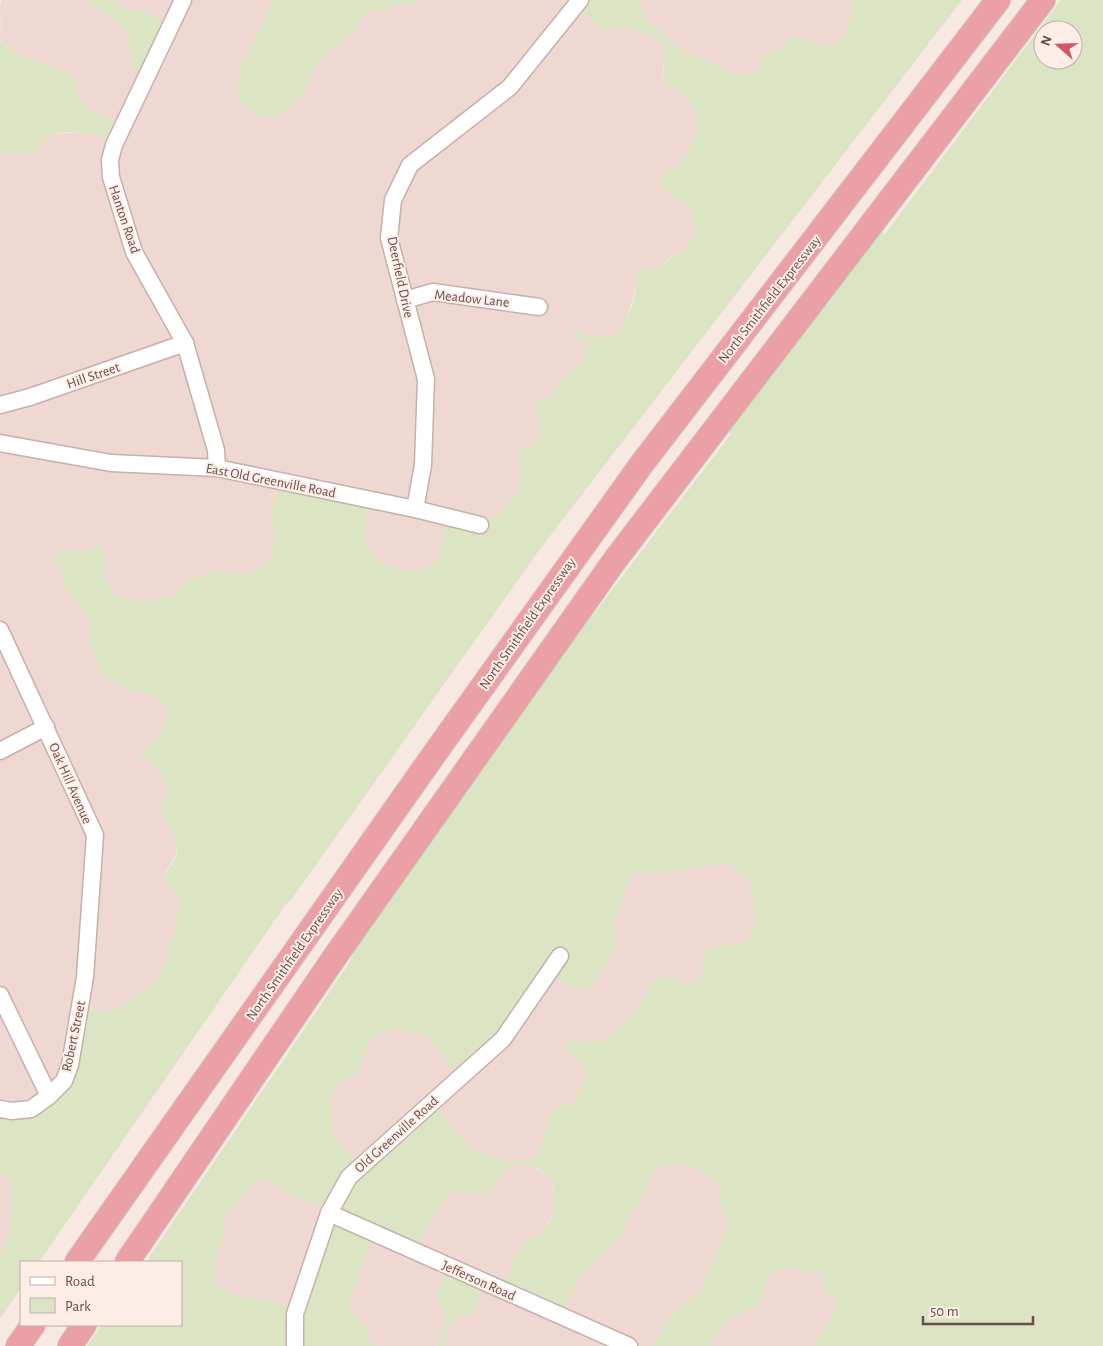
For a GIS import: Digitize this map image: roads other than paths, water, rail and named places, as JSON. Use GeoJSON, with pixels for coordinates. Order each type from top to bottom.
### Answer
{"type":"FeatureCollection","features":[{"type":"Feature","properties":{"kind":"highway","name":"North Smithfield Expressway"},"geometry":{"type":"LineString","coordinates":[[78,1261],[435,753],[630,480],[998,0]]}},
{"type":"Feature","properties":{"kind":"highway"},"geometry":{"type":"LineString","coordinates":[[128,1261],[337,953],[610,567],[1043,0]]}},
{"type":"Feature","properties":{"kind":"highway"},"geometry":{"type":"LineString","coordinates":[[18,1346],[32,1326]]}},
{"type":"Feature","properties":{"kind":"highway"},"geometry":{"type":"LineString","coordinates":[[70,1346],[83,1326]]}},
{"type":"Feature","properties":{"kind":"street","name":"Hanton Road"},"geometry":{"type":"LineString","coordinates":[[183,0],[114,145],[110,160],[110,177],[134,252],[185,344],[216,450],[217,468]]}},
{"type":"Feature","properties":{"kind":"street","name":"Deerfield Drive"},"geometry":{"type":"LineString","coordinates":[[415,509],[423,466],[426,379],[389,238],[393,200],[410,165],[510,87],[580,0]]}},
{"type":"Feature","properties":{"kind":"street","name":"Meadow Lane"},"geometry":{"type":"LineString","coordinates":[[405,300],[433,292],[539,307]]}},
{"type":"Feature","properties":{"kind":"street","name":"Hill Street"},"geometry":{"type":"LineString","coordinates":[[0,405],[30,397],[185,344]]}},
{"type":"Feature","properties":{"kind":"street","name":"East Old Greenville Road"},"geometry":{"type":"LineString","coordinates":[[0,443],[111,463],[217,468],[415,509],[480,525]]}},
{"type":"Feature","properties":{"kind":"street","name":"Oak Hill Avenue"},"geometry":{"type":"LineString","coordinates":[[0,630],[94,835],[85,977]]}},
{"type":"Feature","properties":{"kind":"street"},"geometry":{"type":"LineString","coordinates":[[0,751],[46,727]]}},
{"type":"Feature","properties":{"kind":"street","name":"Old Greenville Road"},"geometry":{"type":"LineString","coordinates":[[295,1346],[295,1314],[328,1213],[349,1177],[503,1039],[560,956]]}},
{"type":"Feature","properties":{"kind":"street","name":"Robert Street"},"geometry":{"type":"LineString","coordinates":[[0,1109],[12,1111],[31,1109],[49,1096],[64,1080],[70,1065],[85,977]]}},
{"type":"Feature","properties":{"kind":"street"},"geometry":{"type":"LineString","coordinates":[[0,995],[49,1096]]}},
{"type":"Feature","properties":{"kind":"street","name":"Jefferson Road"},"geometry":{"type":"LineString","coordinates":[[328,1213],[629,1346]]}}]}
